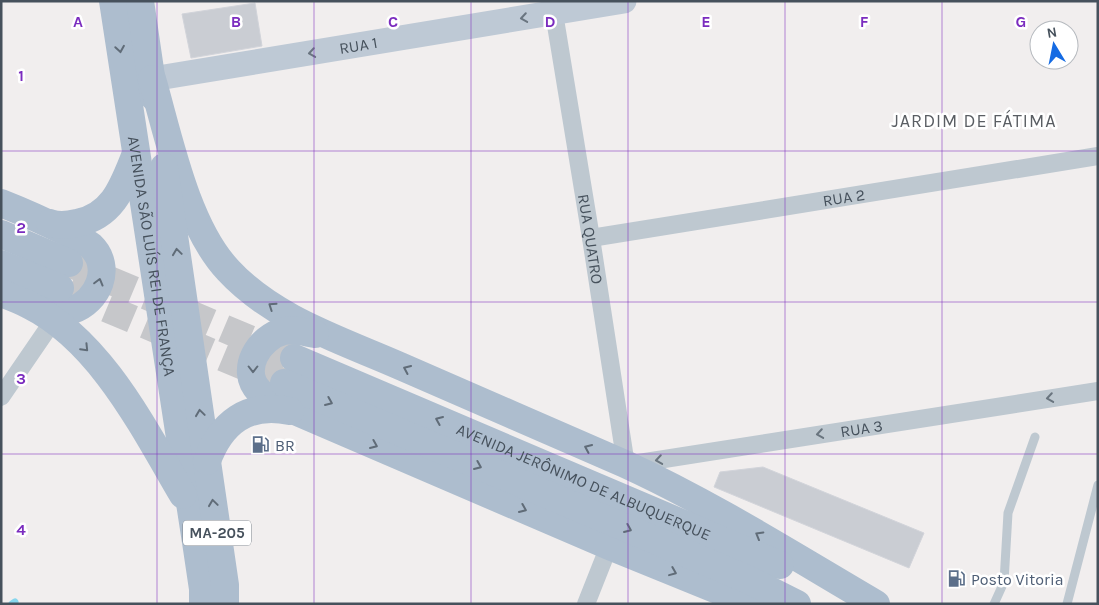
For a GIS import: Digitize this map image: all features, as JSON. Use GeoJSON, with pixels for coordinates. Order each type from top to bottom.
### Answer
{"type":"FeatureCollection","features":[{"type":"Feature","properties":{"kind":"main road","name":"AVENIDA SÃO LUÍS REI DE FRANÇA"},"geometry":{"type":"LineString","coordinates":[[113,1],[191,510]]}},
{"type":"Feature","properties":{"kind":"main road","name":"AVENIDA SÃO LUÍS REI DE FRANÇA"},"geometry":{"type":"LineString","coordinates":[[140,1],[207,462]]}},
{"type":"Feature","properties":{"kind":"main road","name":"RUA 1"},"geometry":{"type":"LineString","coordinates":[[152,79],[624,1]]}},
{"type":"Feature","properties":{"kind":"main road"},"geometry":{"type":"LineString","coordinates":[[152,79],[184,189],[196,219],[216,255],[230,272],[269,304],[286,315],[347,343],[626,465],[688,495],[876,604]]}},
{"type":"Feature","properties":{"kind":"main road"},"geometry":{"type":"LineString","coordinates":[[46,222],[54,224],[79,223],[93,218],[105,210],[116,199],[123,187],[136,153]]}},
{"type":"Feature","properties":{"kind":"main road"},"geometry":{"type":"LineString","coordinates":[[1,203],[46,222],[81,240],[92,248],[99,260],[101,280],[97,291],[90,301],[73,310],[58,311],[30,305],[1,293]]}},
{"type":"Feature","properties":{"kind":"main road"},"geometry":{"type":"LineString","coordinates":[[1,234],[69,263]]}},
{"type":"Feature","properties":{"kind":"main road"},"geometry":{"type":"LineString","coordinates":[[1,264],[60,288]]}},
{"type":"Feature","properties":{"kind":"main road"},"geometry":{"type":"LineString","coordinates":[[30,305],[77,340],[97,360],[132,408],[191,510]]}},
{"type":"Feature","properties":{"kind":"main road"},"geometry":{"type":"LineString","coordinates":[[347,343],[300,331],[290,330],[275,334],[260,346],[252,362],[252,374],[256,387],[264,396],[297,412],[609,546],[752,604]]}},
{"type":"Feature","properties":{"kind":"main road","name":"AVENIDA JERÔNIMO DE ALBUQUERQUE"},"geometry":{"type":"LineString","coordinates":[[294,358],[876,604]]}},
{"type":"Feature","properties":{"kind":"main road","name":"AVENIDA JERÔNIMO DE ALBUQUERQUE"},"geometry":{"type":"LineString","coordinates":[[284,383],[749,580],[797,604]]}},
{"type":"Feature","properties":{"kind":"main road"},"geometry":{"type":"LineString","coordinates":[[207,462],[218,436],[227,426],[248,413],[268,408],[297,412]]}},
{"type":"Feature","properties":{"kind":"main road","name":"MA-205"},"geometry":{"type":"LineString","coordinates":[[207,462],[225,585],[225,604]]}},
{"type":"Feature","properties":{"kind":"main road","name":"MA-205"},"geometry":{"type":"LineString","coordinates":[[191,510],[203,589],[203,604]]}},
{"type":"Feature","properties":{"kind":"street","name":"RUA QUATRO"},"geometry":{"type":"LineString","coordinates":[[554,13],[626,465]]}},
{"type":"Feature","properties":{"kind":"street","name":"RUA 2"},"geometry":{"type":"LineString","coordinates":[[591,238],[1098,156]]}},
{"type":"Feature","properties":{"kind":"street"},"geometry":{"type":"LineString","coordinates":[[1,397],[53,321]]}},
{"type":"Feature","properties":{"kind":"street","name":"RUA 3"},"geometry":{"type":"LineString","coordinates":[[626,465],[1098,391]]}},
{"type":"Feature","properties":{"kind":"street"},"geometry":{"type":"LineString","coordinates":[[586,604],[609,546]]}},
{"type":"Feature","properties":{"kind":"lane"},"geometry":{"type":"LineString","coordinates":[[994,604],[1004,582],[1008,513],[1035,437]]}},
{"type":"Feature","properties":{"kind":"lane"},"geometry":{"type":"LineString","coordinates":[[1067,604],[1098,485]]}},
{"type":"Feature","properties":{"kind":"building"},"geometry":{"type":"Polygon","coordinates":[[[255,3],[262,46],[191,58],[182,14],[255,3]]]}},
{"type":"Feature","properties":{"kind":"building"},"geometry":{"type":"Polygon","coordinates":[[[763,467],[924,533],[909,568],[714,487],[720,472],[763,467]]]}},
{"type":"Feature","properties":{"kind":"tunnel"},"geometry":{"type":"LineString","coordinates":[[69,263],[294,358]]}},
{"type":"Feature","properties":{"kind":"tunnel"},"geometry":{"type":"LineString","coordinates":[[68,292],[284,383]]}},
{"type":"Feature","properties":{"kind":"place","name":"BR"},"geometry":{"type":"Point","coordinates":[261,445]}},
{"type":"Feature","properties":{"kind":"place","name":"Posto Vitoria"},"geometry":{"type":"Point","coordinates":[957,579]}},
{"type":"Feature","properties":{"kind":"district","name":"JARDIM DE FÁTIMA"},"geometry":{"type":"Point","coordinates":[974,121]}}]}
